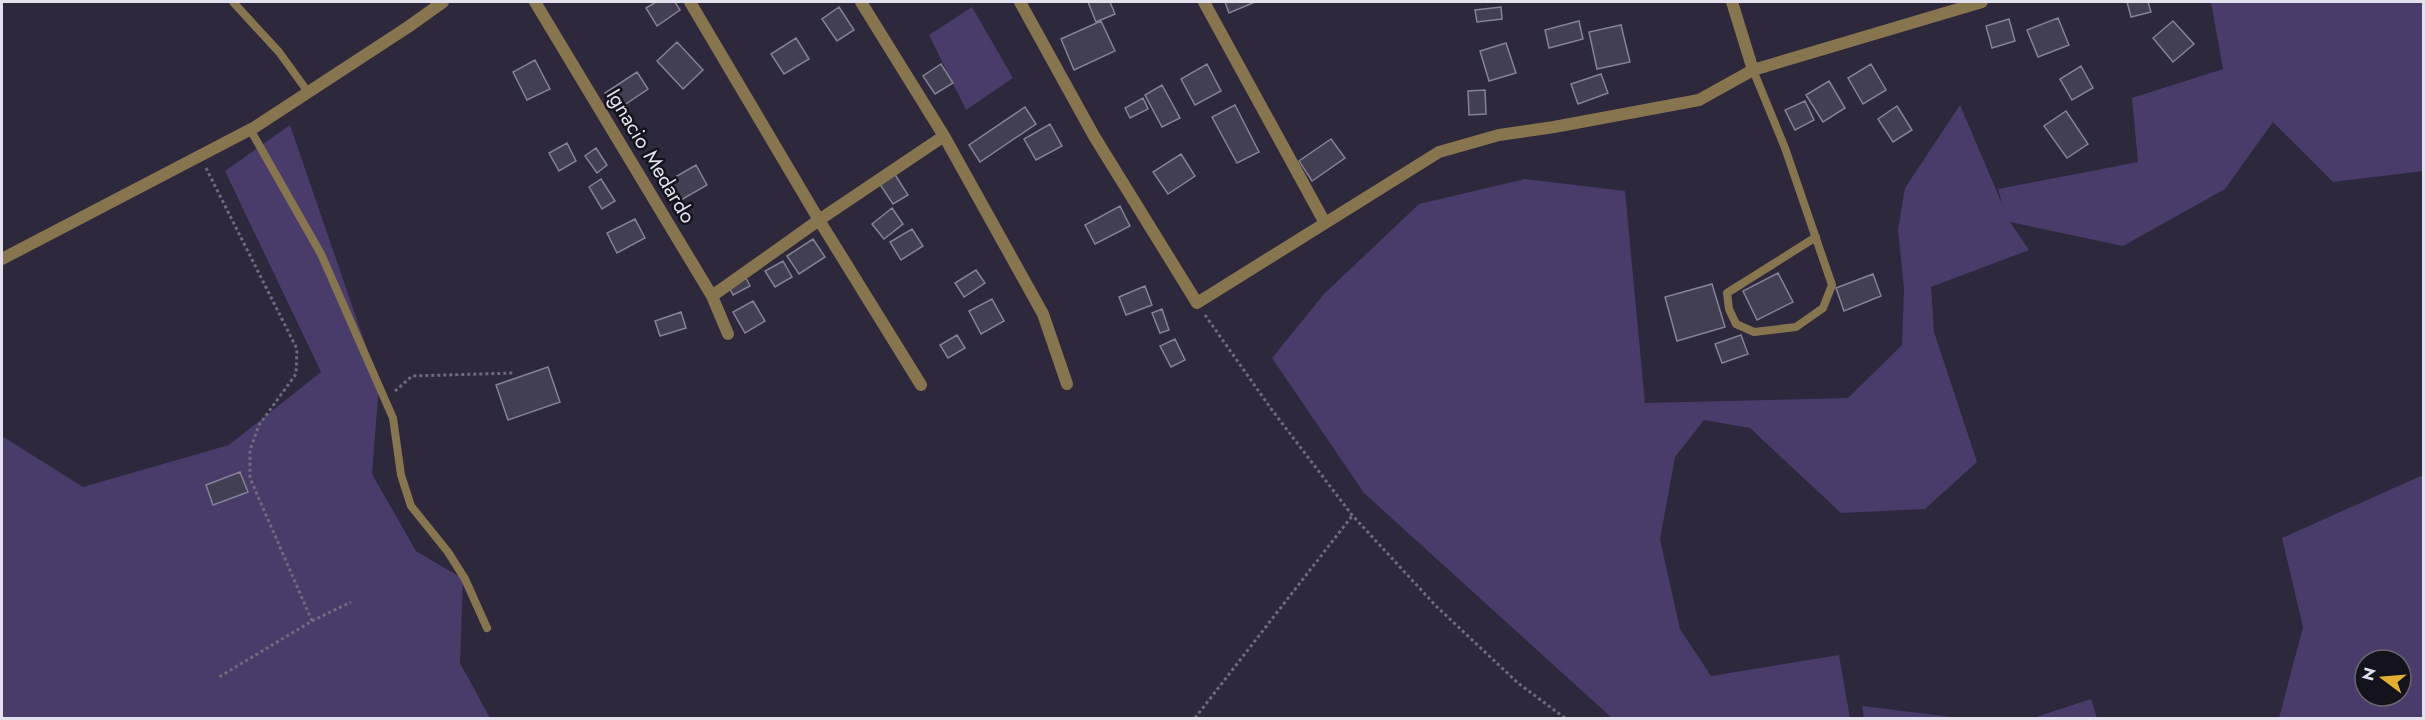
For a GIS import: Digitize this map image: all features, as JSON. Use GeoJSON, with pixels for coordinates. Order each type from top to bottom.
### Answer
{"type":"FeatureCollection","features":[{"type":"Feature","properties":{"kind":"street"},"geometry":{"type":"LineString","coordinates":[[2,259],[250,129],[443,2]]}},
{"type":"Feature","properties":{"kind":"street","name":"Ignacio Medardo"},"geometry":{"type":"LineString","coordinates":[[535,2],[712,296],[728,334]]}},
{"type":"Feature","properties":{"kind":"street"},"geometry":{"type":"LineString","coordinates":[[690,2],[819,220],[921,385]]}},
{"type":"Feature","properties":{"kind":"street"},"geometry":{"type":"LineString","coordinates":[[861,2],[944,136],[1043,314],[1067,384]]}},
{"type":"Feature","properties":{"kind":"street"},"geometry":{"type":"LineString","coordinates":[[1020,2],[1094,136],[1197,303],[1439,152],[1499,135],[1699,100],[1753,70],[1982,2]]}},
{"type":"Feature","properties":{"kind":"street"},"geometry":{"type":"LineString","coordinates":[[1204,2],[1325,223]]}},
{"type":"Feature","properties":{"kind":"street"},"geometry":{"type":"LineString","coordinates":[[1732,2],[1753,70]]}},
{"type":"Feature","properties":{"kind":"street"},"geometry":{"type":"LineString","coordinates":[[712,296],[819,220],[944,136]]}},
{"type":"Feature","properties":{"kind":"lane"},"geometry":{"type":"LineString","coordinates":[[233,2],[279,52],[308,92]]}},
{"type":"Feature","properties":{"kind":"lane"},"geometry":{"type":"LineString","coordinates":[[1753,70],[1785,148],[1816,237],[1832,285],[1823,308],[1796,327],[1754,332],[1736,324],[1729,309],[1726,293],[1816,237]]}},
{"type":"Feature","properties":{"kind":"lane"},"geometry":{"type":"LineString","coordinates":[[250,129],[321,254],[393,418],[401,476],[411,506],[448,552],[465,579],[487,628]]}},
{"type":"Feature","properties":{"kind":"path"},"geometry":{"type":"LineString","coordinates":[[200,156],[297,349],[296,374],[260,425],[250,450],[250,478],[312,621]]}},
{"type":"Feature","properties":{"kind":"path"},"geometry":{"type":"LineString","coordinates":[[1197,303],[1272,410],[1352,515],[1436,606],[1518,683],[1565,718]]}},
{"type":"Feature","properties":{"kind":"path"},"geometry":{"type":"LineString","coordinates":[[385,401],[412,376],[513,373]]}},
{"type":"Feature","properties":{"kind":"path"},"geometry":{"type":"LineString","coordinates":[[1195,718],[1352,515]]}},
{"type":"Feature","properties":{"kind":"path"},"geometry":{"type":"LineString","coordinates":[[219,677],[312,621],[351,602]]}},
{"type":"Feature","properties":{"kind":"shaded area"},"geometry":{"type":"Polygon","coordinates":[[[2211,2],[2423,2],[2423,171],[2333,182],[2273,122],[2225,189],[2123,246],[2010,222],[2029,250],[1931,287],[1934,332],[1977,462],[1925,509],[1841,513],[1750,428],[1704,420],[1675,457],[1660,539],[1680,629],[1711,676],[1839,655],[1850,718],[1612,718],[1364,493],[1272,358],[1324,294],[1419,204],[1525,179],[1625,191],[1645,403],[1848,398],[1902,345],[1904,288],[1898,230],[1905,188],[1960,105],[2003,206],[1998,189],[2138,162],[2132,98],[2223,69],[2211,2]]]}},
{"type":"Feature","properties":{"kind":"shaded area"},"geometry":{"type":"Polygon","coordinates":[[[972,7],[1013,78],[966,110],[929,35],[972,7]]]}},
{"type":"Feature","properties":{"kind":"shaded area"},"geometry":{"type":"Polygon","coordinates":[[[290,125],[379,384],[372,474],[416,551],[463,579],[460,663],[490,718],[2,718],[2,436],[83,487],[229,445],[321,372],[225,171],[290,125]]]}},
{"type":"Feature","properties":{"kind":"shaded area"},"geometry":{"type":"Polygon","coordinates":[[[2423,475],[2423,718],[2279,718],[2303,627],[2282,538],[2423,475]]]}},
{"type":"Feature","properties":{"kind":"shaded area"},"geometry":{"type":"Polygon","coordinates":[[[2091,699],[2097,718],[2033,718],[2091,699]]]}},
{"type":"Feature","properties":{"kind":"shaded area"},"geometry":{"type":"Polygon","coordinates":[[[1862,706],[1960,718],[1864,718],[1862,706]]]}},
{"type":"Feature","properties":{"kind":"building"},"geometry":{"type":"Polygon","coordinates":[[[656,2],[675,2],[680,10],[657,26],[646,8],[656,2]]]}},
{"type":"Feature","properties":{"kind":"building"},"geometry":{"type":"Polygon","coordinates":[[[1088,2],[1110,2],[1115,14],[1096,22],[1088,2]]]}},
{"type":"Feature","properties":{"kind":"building"},"geometry":{"type":"Polygon","coordinates":[[[1225,2],[1255,2],[1229,13],[1225,2]]]}},
{"type":"Feature","properties":{"kind":"building"},"geometry":{"type":"Polygon","coordinates":[[[2127,2],[2148,2],[2151,12],[2131,17],[2127,2]]]}},
{"type":"Feature","properties":{"kind":"building"},"geometry":{"type":"Polygon","coordinates":[[[839,7],[854,30],[837,41],[822,19],[839,7]]]}},
{"type":"Feature","properties":{"kind":"building"},"geometry":{"type":"Polygon","coordinates":[[[1501,7],[1502,19],[1477,22],[1475,10],[1501,7]]]}},
{"type":"Feature","properties":{"kind":"building"},"geometry":{"type":"Polygon","coordinates":[[[2058,18],[2069,45],[2038,57],[2027,30],[2058,18]]]}},
{"type":"Feature","properties":{"kind":"building"},"geometry":{"type":"Polygon","coordinates":[[[2009,19],[2015,41],[1992,48],[1986,26],[2009,19]]]}},
{"type":"Feature","properties":{"kind":"building"},"geometry":{"type":"Polygon","coordinates":[[[1101,21],[1115,51],[1074,70],[1061,39],[1101,21]]]}},
{"type":"Feature","properties":{"kind":"building"},"geometry":{"type":"Polygon","coordinates":[[[1579,21],[1583,39],[1549,48],[1545,30],[1579,21]]]}},
{"type":"Feature","properties":{"kind":"building"},"geometry":{"type":"Polygon","coordinates":[[[2173,21],[2194,44],[2173,62],[2153,38],[2173,21]]]}},
{"type":"Feature","properties":{"kind":"building"},"geometry":{"type":"Polygon","coordinates":[[[1621,25],[1630,62],[1597,69],[1589,32],[1621,25]]]}},
{"type":"Feature","properties":{"kind":"building"},"geometry":{"type":"Polygon","coordinates":[[[796,38],[809,59],[784,74],[771,54],[796,38]]]}},
{"type":"Feature","properties":{"kind":"building"},"geometry":{"type":"Polygon","coordinates":[[[677,42],[703,70],[683,89],[657,61],[677,42]]]}},
{"type":"Feature","properties":{"kind":"building"},"geometry":{"type":"Polygon","coordinates":[[[1506,43],[1516,73],[1489,81],[1480,51],[1506,43]]]}},
{"type":"Feature","properties":{"kind":"building"},"geometry":{"type":"Polygon","coordinates":[[[535,60],[550,89],[527,100],[513,72],[535,60]]]}},
{"type":"Feature","properties":{"kind":"building"},"geometry":{"type":"Polygon","coordinates":[[[941,64],[953,83],[935,94],[923,76],[941,64]]]}},
{"type":"Feature","properties":{"kind":"building"},"geometry":{"type":"Polygon","coordinates":[[[1207,64],[1221,91],[1195,105],[1181,79],[1207,64]]]}},
{"type":"Feature","properties":{"kind":"building"},"geometry":{"type":"Polygon","coordinates":[[[1871,64],[1886,90],[1863,104],[1848,78],[1871,64]]]}},
{"type":"Feature","properties":{"kind":"building"},"geometry":{"type":"Polygon","coordinates":[[[2081,66],[2093,88],[2072,100],[2060,79],[2081,66]]]}},
{"type":"Feature","properties":{"kind":"building"},"geometry":{"type":"Polygon","coordinates":[[[637,72],[648,89],[617,110],[605,93],[637,72]]]}},
{"type":"Feature","properties":{"kind":"building"},"geometry":{"type":"Polygon","coordinates":[[[1601,74],[1608,93],[1578,104],[1571,84],[1601,74]]]}},
{"type":"Feature","properties":{"kind":"building"},"geometry":{"type":"Polygon","coordinates":[[[1829,81],[1845,108],[1823,122],[1806,95],[1829,81]]]}},
{"type":"Feature","properties":{"kind":"building"},"geometry":{"type":"Polygon","coordinates":[[[1162,85],[1180,118],[1162,127],[1145,95],[1162,85]]]}},
{"type":"Feature","properties":{"kind":"building"},"geometry":{"type":"Polygon","coordinates":[[[1485,90],[1486,114],[1469,115],[1468,91],[1485,90]]]}},
{"type":"Feature","properties":{"kind":"building"},"geometry":{"type":"Polygon","coordinates":[[[1143,98],[1148,109],[1130,118],[1125,108],[1143,98]]]}},
{"type":"Feature","properties":{"kind":"building"},"geometry":{"type":"Polygon","coordinates":[[[1805,101],[1814,120],[1795,130],[1785,110],[1805,101]]]}},
{"type":"Feature","properties":{"kind":"building"},"geometry":{"type":"Polygon","coordinates":[[[1235,105],[1259,152],[1237,163],[1212,117],[1235,105]]]}},
{"type":"Feature","properties":{"kind":"building"},"geometry":{"type":"Polygon","coordinates":[[[1897,106],[1912,130],[1893,142],[1878,119],[1897,106]]]}},
{"type":"Feature","properties":{"kind":"building"},"geometry":{"type":"Polygon","coordinates":[[[1025,107],[1036,124],[980,162],[969,145],[1025,107]]]}},
{"type":"Feature","properties":{"kind":"building"},"geometry":{"type":"Polygon","coordinates":[[[2066,111],[2088,144],[2067,158],[2044,126],[2066,111]]]}},
{"type":"Feature","properties":{"kind":"building"},"geometry":{"type":"Polygon","coordinates":[[[1050,124],[1062,146],[1036,160],[1024,139],[1050,124]]]}},
{"type":"Feature","properties":{"kind":"building"},"geometry":{"type":"Polygon","coordinates":[[[1331,139],[1345,158],[1312,181],[1299,161],[1331,139]]]}},
{"type":"Feature","properties":{"kind":"building"},"geometry":{"type":"Polygon","coordinates":[[[567,143],[576,161],[559,171],[549,153],[567,143]]]}},
{"type":"Feature","properties":{"kind":"building"},"geometry":{"type":"Polygon","coordinates":[[[596,148],[607,165],[597,173],[585,156],[596,148]]]}},
{"type":"Feature","properties":{"kind":"building"},"geometry":{"type":"Polygon","coordinates":[[[1181,154],[1195,176],[1168,194],[1153,172],[1181,154]]]}},
{"type":"Feature","properties":{"kind":"building"},"geometry":{"type":"Polygon","coordinates":[[[696,165],[707,185],[681,200],[670,180],[696,165]]]}},
{"type":"Feature","properties":{"kind":"building"},"geometry":{"type":"Polygon","coordinates":[[[894,173],[908,195],[893,204],[879,183],[894,173]]]}},
{"type":"Feature","properties":{"kind":"building"},"geometry":{"type":"Polygon","coordinates":[[[601,179],[615,201],[602,209],[589,187],[601,179]]]}},
{"type":"Feature","properties":{"kind":"building"},"geometry":{"type":"Polygon","coordinates":[[[1120,206],[1130,226],[1095,244],[1085,225],[1120,206]]]}},
{"type":"Feature","properties":{"kind":"building"},"geometry":{"type":"Polygon","coordinates":[[[892,208],[903,224],[884,239],[872,224],[892,208]]]}},
{"type":"Feature","properties":{"kind":"building"},"geometry":{"type":"Polygon","coordinates":[[[635,219],[645,238],[617,253],[607,233],[635,219]]]}},
{"type":"Feature","properties":{"kind":"building"},"geometry":{"type":"Polygon","coordinates":[[[912,229],[923,246],[901,260],[890,242],[912,229]]]}},
{"type":"Feature","properties":{"kind":"building"},"geometry":{"type":"Polygon","coordinates":[[[813,239],[825,257],[799,274],[787,256],[813,239]]]}},
{"type":"Feature","properties":{"kind":"building"},"geometry":{"type":"Polygon","coordinates":[[[783,261],[792,277],[775,287],[765,271],[783,261]]]}},
{"type":"Feature","properties":{"kind":"building"},"geometry":{"type":"Polygon","coordinates":[[[976,270],[985,283],[964,297],[955,283],[976,270]]]}},
{"type":"Feature","properties":{"kind":"building"},"geometry":{"type":"Polygon","coordinates":[[[1778,273],[1793,302],[1757,320],[1743,291],[1778,273]]]}},
{"type":"Feature","properties":{"kind":"building"},"geometry":{"type":"Polygon","coordinates":[[[1873,274],[1881,296],[1844,311],[1836,288],[1873,274]]]}},
{"type":"Feature","properties":{"kind":"building"},"geometry":{"type":"Polygon","coordinates":[[[746,278],[750,286],[733,295],[729,287],[746,278]]]}},
{"type":"Feature","properties":{"kind":"building"},"geometry":{"type":"Polygon","coordinates":[[[1712,284],[1725,327],[1677,341],[1665,297],[1712,284]]]}},
{"type":"Feature","properties":{"kind":"building"},"geometry":{"type":"Polygon","coordinates":[[[1145,286],[1152,305],[1126,315],[1119,297],[1145,286]]]}},
{"type":"Feature","properties":{"kind":"building"},"geometry":{"type":"Polygon","coordinates":[[[992,299],[1004,321],[981,334],[969,311],[992,299]]]}},
{"type":"Feature","properties":{"kind":"building"},"geometry":{"type":"Polygon","coordinates":[[[753,301],[765,321],[745,333],[733,312],[753,301]]]}},
{"type":"Feature","properties":{"kind":"building"},"geometry":{"type":"Polygon","coordinates":[[[1162,309],[1169,330],[1160,333],[1152,313],[1162,309]]]}},
{"type":"Feature","properties":{"kind":"building"},"geometry":{"type":"Polygon","coordinates":[[[681,312],[686,328],[660,336],[655,321],[681,312]]]}},
{"type":"Feature","properties":{"kind":"building"},"geometry":{"type":"Polygon","coordinates":[[[957,335],[965,348],[948,358],[940,345],[957,335]]]}},
{"type":"Feature","properties":{"kind":"building"},"geometry":{"type":"Polygon","coordinates":[[[1741,335],[1748,354],[1722,363],[1715,344],[1741,335]]]}},
{"type":"Feature","properties":{"kind":"building"},"geometry":{"type":"Polygon","coordinates":[[[1175,339],[1185,360],[1171,367],[1160,346],[1175,339]]]}},
{"type":"Feature","properties":{"kind":"building"},"geometry":{"type":"Polygon","coordinates":[[[548,367],[560,402],[508,420],[496,385],[548,367]]]}},
{"type":"Feature","properties":{"kind":"building"},"geometry":{"type":"Polygon","coordinates":[[[240,472],[248,492],[213,505],[206,485],[240,472]]]}}]}
